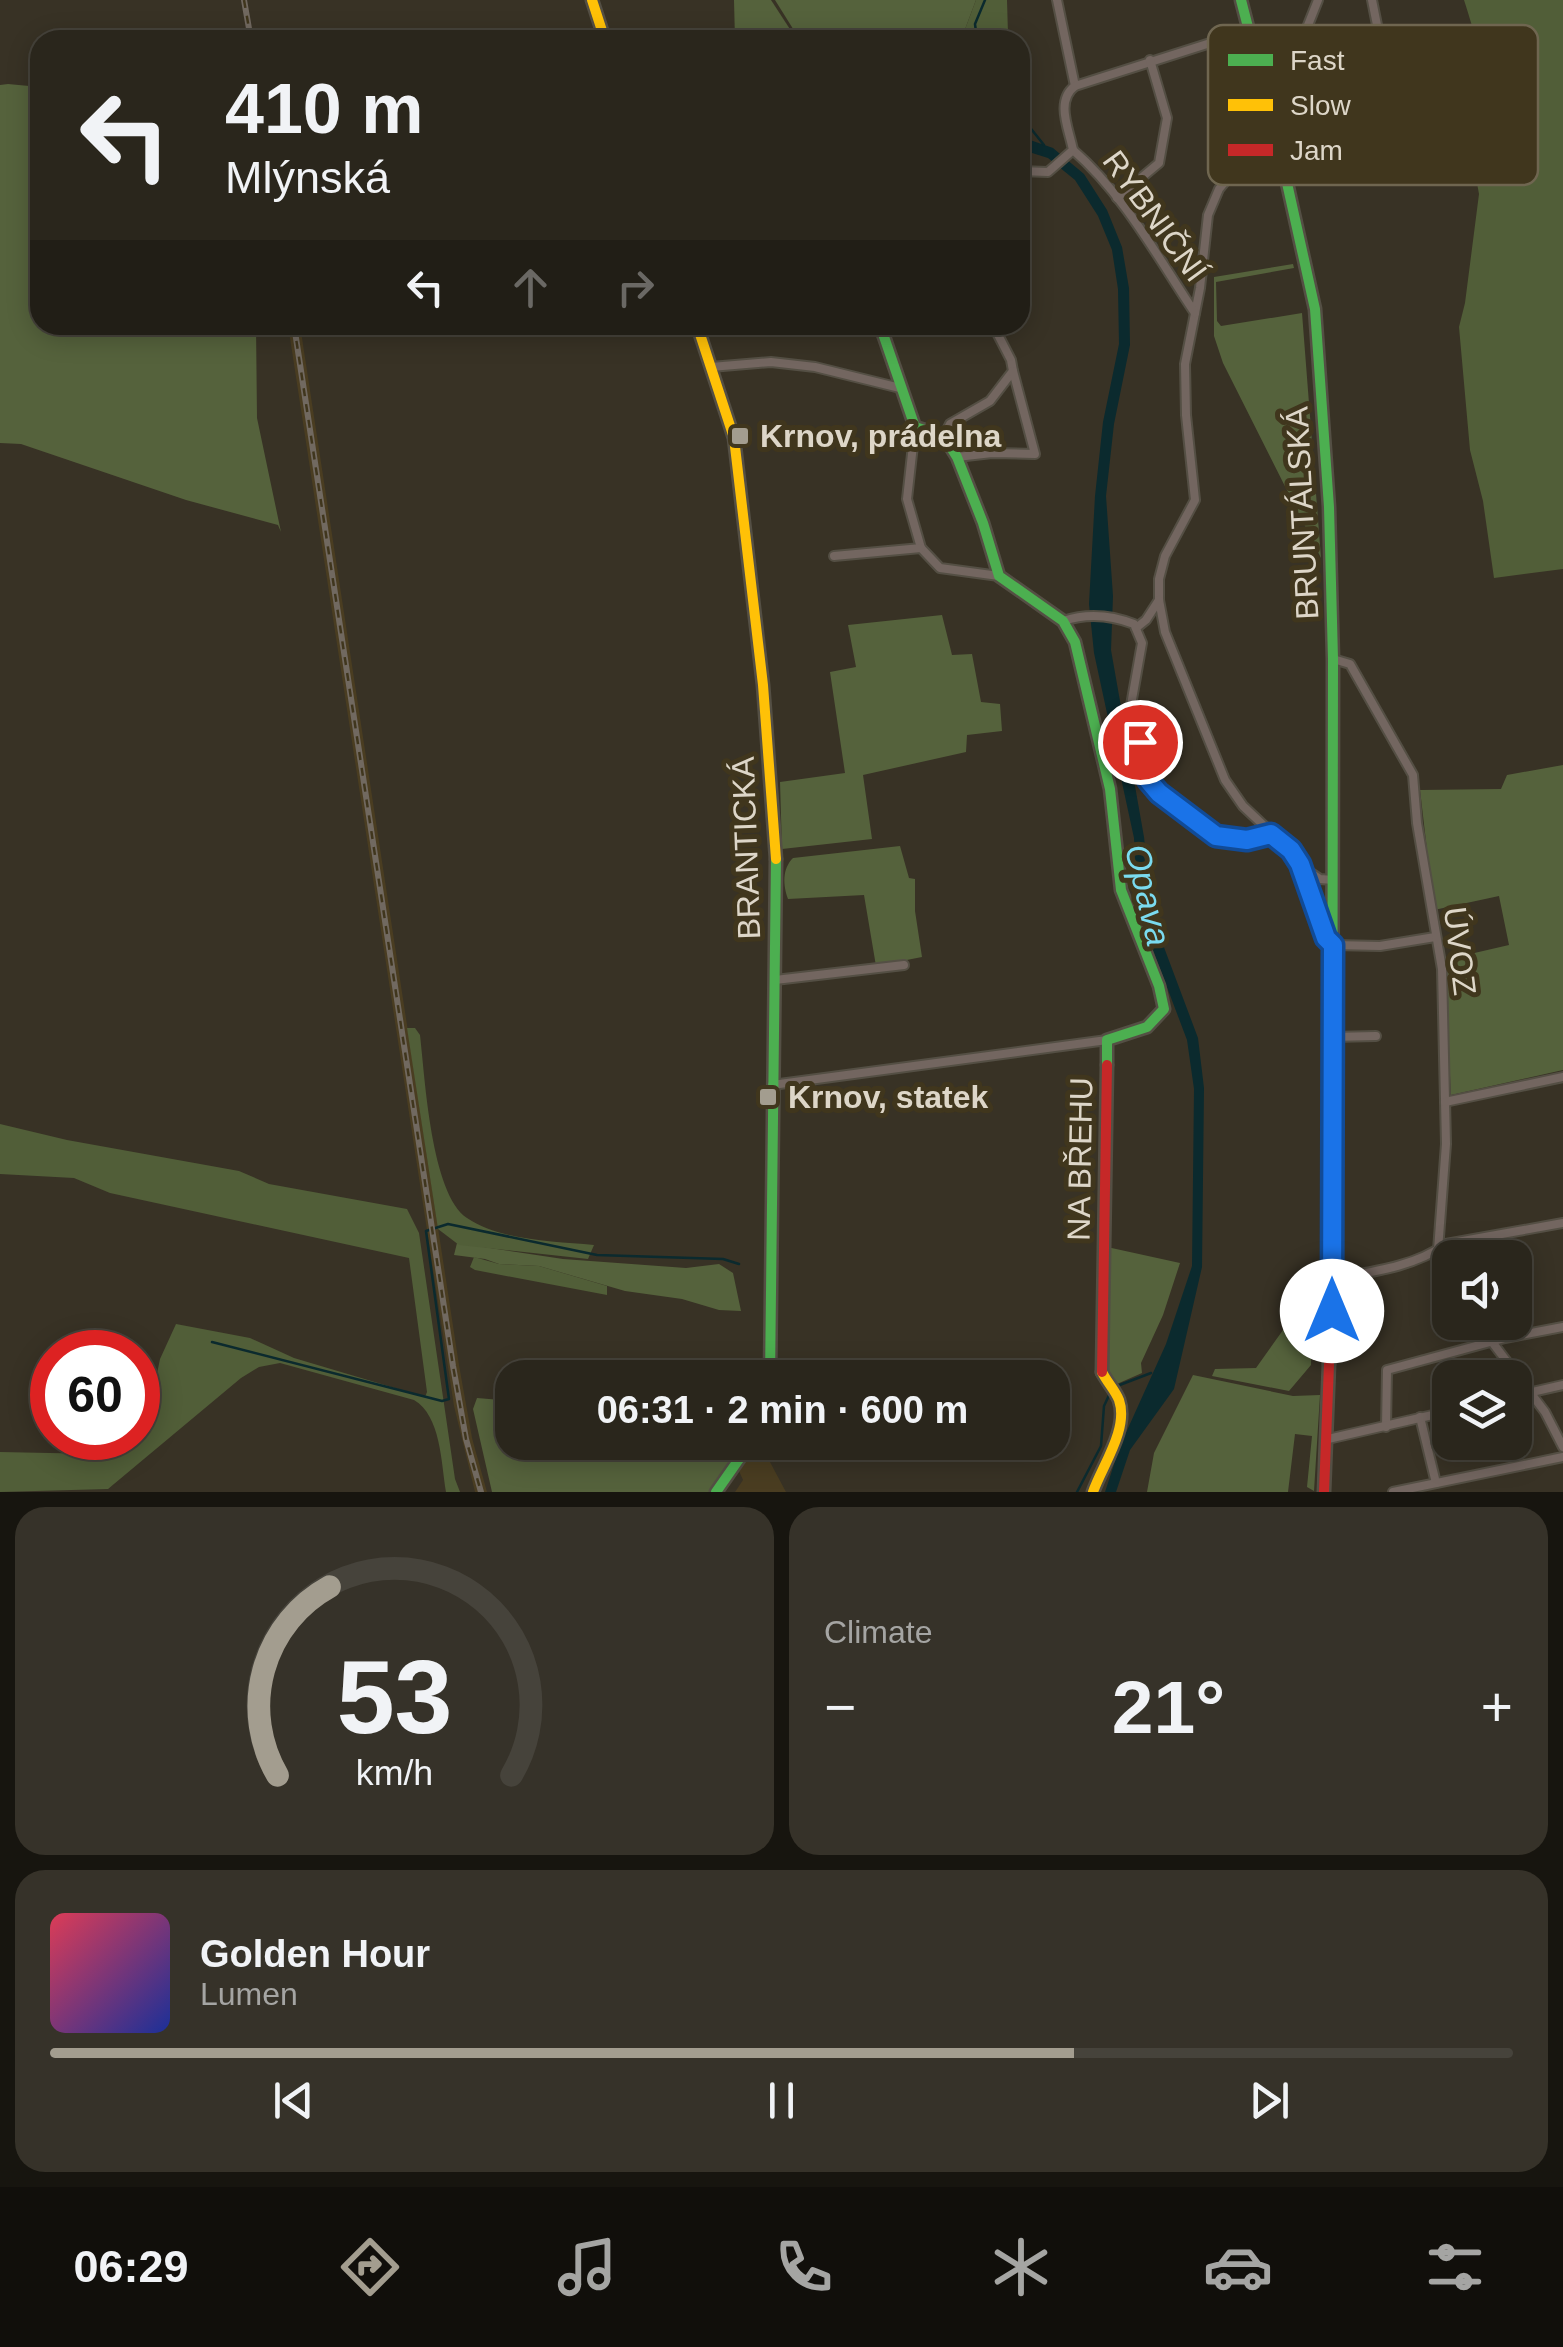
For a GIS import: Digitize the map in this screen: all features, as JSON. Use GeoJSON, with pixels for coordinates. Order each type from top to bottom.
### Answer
{"type":"FeatureCollection","features":[{"type":"Feature","properties":{"kind":"street"},"geometry":{"type":"LineString","coordinates":[[592,0],[602,30]]}},
{"type":"Feature","properties":{"kind":"street"},"geometry":{"type":"LineString","coordinates":[[1056,0],[1075,86]]}},
{"type":"Feature","properties":{"kind":"street","name":"BRUNTÁLSKÁ"},"geometry":{"type":"LineString","coordinates":[[1241,0],[1247,25]]}},
{"type":"Feature","properties":{"kind":"street"},"geometry":{"type":"LineString","coordinates":[[1308,25],[1318,0]]}},
{"type":"Feature","properties":{"kind":"street"},"geometry":{"type":"LineString","coordinates":[[1372,0],[1377,25]]}},
{"type":"Feature","properties":{"kind":"street"},"geometry":{"type":"LineString","coordinates":[[1030,171],[1048,172],[1071,152],[1063,103],[1067,92],[1075,86],[1208,43]]}},
{"type":"Feature","properties":{"kind":"street"},"geometry":{"type":"LineString","coordinates":[[1117,198],[1159,163],[1167,118],[1150,60]]}},
{"type":"Feature","properties":{"kind":"street","name":"RYBNIČNÍ"},"geometry":{"type":"LineString","coordinates":[[1071,152],[1096,170],[1195,313]]}},
{"type":"Feature","properties":{"kind":"street","name":"BRUNTÁLSKÁ"},"geometry":{"type":"LineString","coordinates":[[1222,185],[1208,215],[1185,364],[1195,500],[1165,556],[1159,600],[1165,632],[1224,780],[1243,806],[1291,850],[1300,864],[1326,938],[1333,945]]}},
{"type":"Feature","properties":{"kind":"street","name":"BRUNTÁLSKÁ"},"geometry":{"type":"LineString","coordinates":[[1287,185],[1315,309],[1330,507],[1332,1280],[1324,1492]]}},
{"type":"Feature","properties":{"kind":"street","name":"BRANTICKÁ"},"geometry":{"type":"LineString","coordinates":[[700,335],[734,438],[763,685],[776,854],[770,1360]]}},
{"type":"Feature","properties":{"kind":"street"},"geometry":{"type":"LineString","coordinates":[[883,335],[915,428],[907,498],[921,548],[940,568],[998,576],[1064,621],[1080,616],[1118,618],[1134,624],[1142,643],[1131,704],[1148,780],[1159,793],[1216,836],[1247,840],[1271,834]]}},
{"type":"Feature","properties":{"kind":"street"},"geometry":{"type":"LineString","coordinates":[[957,457],[1035,454],[1011,360],[998,335]]}},
{"type":"Feature","properties":{"kind":"street"},"geometry":{"type":"LineString","coordinates":[[711,367],[771,362],[816,367],[900,388]]}},
{"type":"Feature","properties":{"kind":"street"},"geometry":{"type":"LineString","coordinates":[[944,436],[950,424],[990,401],[1013,371]]}},
{"type":"Feature","properties":{"kind":"street"},"geometry":{"type":"LineString","coordinates":[[915,428],[944,436],[957,457],[998,576]]}},
{"type":"Feature","properties":{"kind":"street"},"geometry":{"type":"LineString","coordinates":[[834,556],[921,548]]}},
{"type":"Feature","properties":{"kind":"street"},"geometry":{"type":"LineString","coordinates":[[1136,628],[1159,600]]}},
{"type":"Feature","properties":{"kind":"street","name":"NA BŘEHU"},"geometry":{"type":"LineString","coordinates":[[1064,621],[1075,642],[1110,789],[1120,890],[1159,986],[1164,1009],[1139,1032],[1107,1040],[1102,1368],[1120,1414],[1093,1492]]}},
{"type":"Feature","properties":{"kind":"street","name":"ÚVOZ"},"geometry":{"type":"LineString","coordinates":[[1333,659],[1350,664],[1413,775],[1434,937],[1442,968],[1446,1144],[1439,1240]]}},
{"type":"Feature","properties":{"kind":"street","name":"BRUNTÁLSKÁ"},"geometry":{"type":"LineString","coordinates":[[1300,864],[1320,879],[1333,880]]}},
{"type":"Feature","properties":{"kind":"street"},"geometry":{"type":"LineString","coordinates":[[1333,945],[1380,946],[1434,937]]}},
{"type":"Feature","properties":{"kind":"street"},"geometry":{"type":"LineString","coordinates":[[775,980],[904,966]]}},
{"type":"Feature","properties":{"kind":"street"},"geometry":{"type":"LineString","coordinates":[[1332,1036],[1376,1036]]}},
{"type":"Feature","properties":{"kind":"street"},"geometry":{"type":"LineString","coordinates":[[772,1085],[1107,1040]]}},
{"type":"Feature","properties":{"kind":"street"},"geometry":{"type":"LineString","coordinates":[[1445,1102],[1563,1077]]}},
{"type":"Feature","properties":{"kind":"street"},"geometry":{"type":"LineString","coordinates":[[1468,1240],[1563,1223]]}},
{"type":"Feature","properties":{"kind":"street"},"geometry":{"type":"LineString","coordinates":[[1332,1280],[1384,1269],[1432,1252]]}},
{"type":"Feature","properties":{"kind":"street"},"geometry":{"type":"LineString","coordinates":[[1386,1427],[1386,1370],[1504,1338],[1563,1327]]}},
{"type":"Feature","properties":{"kind":"street"},"geometry":{"type":"LineString","coordinates":[[1488,1340],[1503,1360]]}},
{"type":"Feature","properties":{"kind":"street"},"geometry":{"type":"LineString","coordinates":[[1532,1393],[1563,1385]]}},
{"type":"Feature","properties":{"kind":"street"},"geometry":{"type":"LineString","coordinates":[[1532,1396],[1563,1447]]}},
{"type":"Feature","properties":{"kind":"street"},"geometry":{"type":"LineString","coordinates":[[1328,1439],[1432,1415]]}},
{"type":"Feature","properties":{"kind":"street"},"geometry":{"type":"LineString","coordinates":[[1420,1417],[1436,1483]]}},
{"type":"Feature","properties":{"kind":"street"},"geometry":{"type":"LineString","coordinates":[[1393,1492],[1563,1457]]}},
{"type":"Feature","properties":{"kind":"street"},"geometry":{"type":"LineString","coordinates":[[716,1492],[738,1460]]}},
{"type":"Feature","properties":{"kind":"shaded area"},"geometry":{"type":"Polygon","coordinates":[[[290,335],[302,335],[459,1365],[472,1438],[487,1492],[475,1492],[454,1406],[290,335]]]}},
{"type":"Feature","properties":{"kind":"shaded area"},"geometry":{"type":"Polygon","coordinates":[[[747,1460],[769,1460],[786,1492],[735,1492],[743,1480],[739,1471],[747,1460]]]}},
{"type":"Feature","properties":{"kind":"green space"},"geometry":{"type":"Polygon","coordinates":[[[734,0],[771,0],[790,30],[735,30],[734,0]]]}},
{"type":"Feature","properties":{"kind":"green space"},"geometry":{"type":"Polygon","coordinates":[[[775,0],[976,0],[965,30],[794,30],[775,0]]]}},
{"type":"Feature","properties":{"kind":"green space"},"geometry":{"type":"Polygon","coordinates":[[[976,0],[1007,0],[1008,30],[965,30],[976,0]]]}},
{"type":"Feature","properties":{"kind":"green space"},"geometry":{"type":"Polygon","coordinates":[[[1464,0],[1563,0],[1563,569],[1494,578],[1483,501],[1470,450],[1459,327],[1477,185],[1538,185],[1538,25],[1471,25],[1464,0]]]}},
{"type":"Feature","properties":{"kind":"green space"},"geometry":{"type":"Polygon","coordinates":[[[0,85],[30,86],[30,335],[256,335],[257,418],[281,532],[278,525],[186,500],[21,444],[0,443],[0,85]]]}},
{"type":"Feature","properties":{"kind":"green space"},"geometry":{"type":"Polygon","coordinates":[[[1293,264],[1294,268],[1216,282],[1217,321],[1221,326],[1302,313],[1321,558],[1223,363],[1214,336],[1214,277],[1293,264]]]}},
{"type":"Feature","properties":{"kind":"green space"},"geometry":{"type":"Polygon","coordinates":[[[942,615],[952,655],[972,654],[981,702],[1000,704],[1002,731],[967,735],[966,752],[863,775],[872,839],[782,849],[780,782],[845,773],[830,672],[856,667],[848,625],[942,615]]]}},
{"type":"Feature","properties":{"kind":"green space"},"geometry":{"type":"Polygon","coordinates":[[[1563,765],[1563,1070],[1451,1095],[1444,960],[1509,945],[1499,896],[1434,910],[1420,790],[1501,789],[1507,775],[1563,765]]]}},
{"type":"Feature","properties":{"kind":"green space"},"geometry":{"type":"Polygon","coordinates":[[[900,846],[909,878],[915,879],[922,957],[876,966],[864,895],[788,899],[784,877],[793,858],[900,846]]]}},
{"type":"Feature","properties":{"kind":"green space"},"geometry":{"type":"Polygon","coordinates":[[[407,1028],[415,1028],[420,1035],[432,1134],[445,1185],[455,1205],[467,1218],[496,1231],[528,1239],[594,1245],[588,1259],[459,1245],[438,1229],[407,1028]]]}},
{"type":"Feature","properties":{"kind":"green space"},"geometry":{"type":"Polygon","coordinates":[[[0,1124],[239,1171],[269,1184],[407,1209],[419,1233],[460,1492],[446,1492],[435,1428],[414,1400],[280,1363],[259,1367],[241,1378],[160,1446],[160,1359],[176,1324],[250,1338],[294,1358],[425,1397],[409,1258],[110,1193],[74,1178],[0,1174],[0,1124]]]}},
{"type":"Feature","properties":{"kind":"green space"},"geometry":{"type":"Polygon","coordinates":[[[457,1243],[563,1259],[686,1268],[719,1264],[733,1273],[741,1311],[625,1291],[539,1266],[499,1264],[454,1255],[457,1243]]]}},
{"type":"Feature","properties":{"kind":"green space"},"geometry":{"type":"Polygon","coordinates":[[[1107,1247],[1180,1263],[1163,1315],[1141,1363],[1142,1373],[1110,1387],[1104,1369],[1107,1247]]]}},
{"type":"Feature","properties":{"kind":"green space"},"geometry":{"type":"Polygon","coordinates":[[[474,1257],[499,1264],[539,1266],[607,1286],[607,1295],[475,1270],[470,1267],[474,1257]]]}},
{"type":"Feature","properties":{"kind":"green space"},"geometry":{"type":"Polygon","coordinates":[[[1312,1328],[1311,1365],[1289,1391],[1212,1376],[1215,1369],[1256,1368],[1283,1330],[1312,1328]]]}},
{"type":"Feature","properties":{"kind":"green space"},"geometry":{"type":"Polygon","coordinates":[[[1193,1375],[1293,1396],[1320,1395],[1314,1491],[1307,1487],[1312,1436],[1295,1434],[1288,1492],[1147,1492],[1154,1453],[1193,1375]]]}},
{"type":"Feature","properties":{"kind":"green space"},"geometry":{"type":"Polygon","coordinates":[[[477,1398],[495,1400],[495,1460],[733,1460],[711,1492],[492,1492],[473,1409],[477,1398]]]}},
{"type":"Feature","properties":{"kind":"green space"},"geometry":{"type":"Polygon","coordinates":[[[0,1452],[30,1453],[30,1460],[143,1460],[108,1489],[0,1492],[0,1452]]]}},
{"type":"Feature","properties":{"kind":"water","name":"Opava"},"geometry":{"type":"Polygon","coordinates":[[[1030,140],[1053,148],[1084,174],[1107,210],[1122,247],[1129,288],[1130,345],[1114,424],[1106,496],[1113,596],[1111,650],[1144,837],[1153,918],[1198,1038],[1204,1088],[1202,1267],[1174,1389],[1130,1450],[1116,1492],[1105,1492],[1120,1446],[1166,1344],[1192,1266],[1194,1089],[1187,1040],[1142,921],[1134,838],[1094,653],[1089,604],[1103,422],[1119,344],[1118,289],[1112,250],[1098,216],[1075,180],[1048,158],[1030,152],[1030,140]]]}},
{"type":"Feature","properties":{"kind":"waterway"},"geometry":{"type":"LineString","coordinates":[[976,30],[985,0]]}},
{"type":"Feature","properties":{"kind":"waterway"},"geometry":{"type":"LineString","coordinates":[[1030,128],[1044,145]]}},
{"type":"Feature","properties":{"kind":"waterway"},"geometry":{"type":"LineString","coordinates":[[212,1342],[442,1401],[449,1399],[426,1231],[448,1224],[597,1255],[723,1259],[739,1264]]}},
{"type":"Feature","properties":{"kind":"waterway"},"geometry":{"type":"LineString","coordinates":[[1117,1386],[1151,1373]]}},
{"type":"Feature","properties":{"kind":"waterway"},"geometry":{"type":"LineString","coordinates":[[1077,1492],[1101,1446],[1104,1406],[1111,1391]]}},
{"type":"Feature","properties":{"kind":"railway"},"geometry":{"type":"LineString","coordinates":[[244,0],[249,30]]}},
{"type":"Feature","properties":{"kind":"railway"},"geometry":{"type":"LineString","coordinates":[[296,335],[453,1366],[466,1439],[481,1492]]}},
{"type":"Feature","properties":{"kind":"traffic: fast"},"geometry":{"type":"LineString","coordinates":[[1241,0],[1247,25]]}},
{"type":"Feature","properties":{"kind":"traffic: fast"},"geometry":{"type":"LineString","coordinates":[[1287,185],[1315,309],[1329,507],[1333,659],[1329,1364]]}},
{"type":"Feature","properties":{"kind":"traffic: fast"},"geometry":{"type":"LineString","coordinates":[[883,335],[915,427],[944,436],[957,457],[999,576],[1063,621],[1075,642],[1110,789],[1121,890],[1159,986],[1164,1009],[1147,1027],[1107,1040],[1107,1065]]}},
{"type":"Feature","properties":{"kind":"traffic: fast"},"geometry":{"type":"LineString","coordinates":[[770,1360],[776,859]]}},
{"type":"Feature","properties":{"kind":"traffic: fast"},"geometry":{"type":"LineString","coordinates":[[716,1492],[738,1460]]}},
{"type":"Feature","properties":{"kind":"traffic: slow"},"geometry":{"type":"LineString","coordinates":[[592,0],[602,30]]}},
{"type":"Feature","properties":{"kind":"traffic: slow"},"geometry":{"type":"LineString","coordinates":[[700,335],[734,438],[763,685],[776,859]]}},
{"type":"Feature","properties":{"kind":"traffic: slow"},"geometry":{"type":"LineString","coordinates":[[1093,1492],[1113,1447],[1121,1411],[1119,1400],[1102,1372]]}},
{"type":"Feature","properties":{"kind":"traffic: jam"},"geometry":{"type":"LineString","coordinates":[[1102,1372],[1107,1065]]}},
{"type":"Feature","properties":{"kind":"traffic: jam"},"geometry":{"type":"LineString","coordinates":[[1324,1492],[1329,1364]]}},
{"type":"Feature","properties":{"kind":"place","name":"Krnov, prádelna"},"geometry":{"type":"Point","coordinates":[740,436]}},
{"type":"Feature","properties":{"kind":"place","name":"Krnov, statek"},"geometry":{"type":"Point","coordinates":[768,1097]}},
{"type":"Feature","properties":{"kind":"route"},"geometry":{"type":"LineString","coordinates":[[1140,742],[1148,780],[1159,793],[1216,836],[1247,840],[1271,834],[1291,850],[1300,864],[1326,938],[1333,945],[1332,1311]]}}]}
